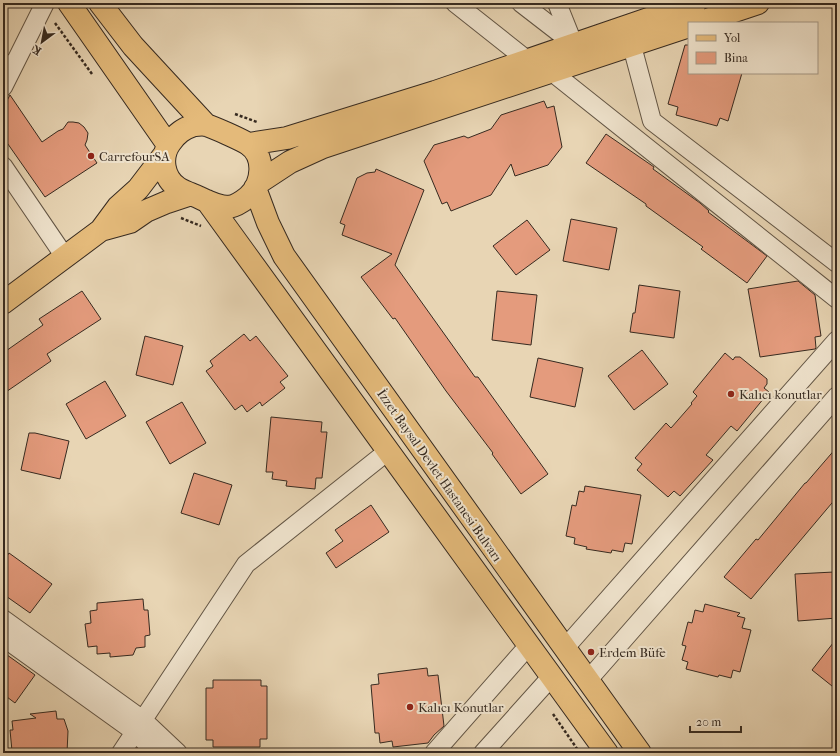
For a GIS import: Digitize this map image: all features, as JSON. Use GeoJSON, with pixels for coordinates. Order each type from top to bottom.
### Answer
{"type":"FeatureCollection","features":[{"type":"Feature","properties":{"kind":"main road","name":"İzzet Baysal Devlet Hastanesi Bulvarı"},"geometry":{"type":"LineString","coordinates":[[69,3],[166,150],[164,164],[169,179],[178,188],[215,205],[230,207],[242,202],[252,194],[261,176],[261,168],[256,152],[248,144]]}},
{"type":"Feature","properties":{"kind":"main road"},"geometry":{"type":"LineString","coordinates":[[100,3],[133,46],[206,125],[248,144],[287,138],[435,92],[695,3]]}},
{"type":"Feature","properties":{"kind":"main road"},"geometry":{"type":"LineString","coordinates":[[701,22],[758,3]]}},
{"type":"Feature","properties":{"kind":"main road"},"geometry":{"type":"LineString","coordinates":[[257,185],[290,162],[322,147],[688,26]]}},
{"type":"Feature","properties":{"kind":"main road"},"geometry":{"type":"LineString","coordinates":[[3,302],[101,230],[118,207],[138,189],[177,134],[184,128],[194,125],[206,125]]}},
{"type":"Feature","properties":{"kind":"main road","name":"İzzet Baysal Devlet Hastanesi Bulvarı"},"geometry":{"type":"LineString","coordinates":[[257,185],[268,223],[284,256],[564,649],[640,753]]}},
{"type":"Feature","properties":{"kind":"main road","name":"İzzet Baysal Devlet Hastanesi Bulvarı"},"geometry":{"type":"LineString","coordinates":[[199,198],[388,450],[607,753]]}},
{"type":"Feature","properties":{"kind":"main road"},"geometry":{"type":"LineString","coordinates":[[101,230],[130,222],[146,211],[166,202],[199,198]]}},
{"type":"Feature","properties":{"kind":"street"},"geometry":{"type":"LineString","coordinates":[[3,87],[9,60],[45,3]]}},
{"type":"Feature","properties":{"kind":"street"},"geometry":{"type":"LineString","coordinates":[[455,3],[527,60]]}},
{"type":"Feature","properties":{"kind":"street"},"geometry":{"type":"LineString","coordinates":[[521,3],[574,44]]}},
{"type":"Feature","properties":{"kind":"street"},"geometry":{"type":"LineString","coordinates":[[557,3],[574,44]]}},
{"type":"Feature","properties":{"kind":"street"},"geometry":{"type":"LineString","coordinates":[[632,46],[652,122],[837,263]]}},
{"type":"Feature","properties":{"kind":"street"},"geometry":{"type":"LineString","coordinates":[[552,72],[837,299]]}},
{"type":"Feature","properties":{"kind":"street"},"geometry":{"type":"LineString","coordinates":[[3,166],[65,257]]}},
{"type":"Feature","properties":{"kind":"street"},"geometry":{"type":"LineString","coordinates":[[564,649],[837,340]]}},
{"type":"Feature","properties":{"kind":"street"},"geometry":{"type":"LineString","coordinates":[[588,680],[837,396]]}},
{"type":"Feature","properties":{"kind":"street"},"geometry":{"type":"LineString","coordinates":[[121,753],[246,564],[388,450]]}},
{"type":"Feature","properties":{"kind":"street"},"geometry":{"type":"LineString","coordinates":[[3,619],[139,726],[156,753]]}},
{"type":"Feature","properties":{"kind":"street"},"geometry":{"type":"LineString","coordinates":[[3,638],[178,753]]}},
{"type":"Feature","properties":{"kind":"street"},"geometry":{"type":"LineString","coordinates":[[434,753],[529,645]]}},
{"type":"Feature","properties":{"kind":"street"},"geometry":{"type":"LineString","coordinates":[[483,753],[552,676]]}},
{"type":"Feature","properties":{"kind":"building"},"geometry":{"type":"Polygon","coordinates":[[[685,45],[688,45],[688,74],[742,74],[728,121],[720,118],[717,126],[676,115],[678,107],[668,104],[685,45]]]}},
{"type":"Feature","properties":{"kind":"building"},"geometry":{"type":"Polygon","coordinates":[[[10,95],[42,142],[63,129],[68,122],[79,123],[88,133],[85,145],[97,163],[45,197],[3,137],[3,108],[10,95]]]}},
{"type":"Feature","properties":{"kind":"building"},"geometry":{"type":"Polygon","coordinates":[[[544,101],[547,108],[554,106],[562,147],[548,165],[515,176],[511,164],[491,195],[451,211],[447,202],[442,204],[424,161],[434,145],[464,136],[468,138],[491,129],[501,115],[544,101]]]}},
{"type":"Feature","properties":{"kind":"building"},"geometry":{"type":"Polygon","coordinates":[[[606,134],[654,167],[653,169],[700,203],[709,211],[708,212],[767,256],[747,283],[701,249],[703,247],[646,206],[646,204],[586,163],[606,134]]]}},
{"type":"Feature","properties":{"kind":"building"},"geometry":{"type":"Polygon","coordinates":[[[376,169],[424,190],[395,265],[475,377],[478,377],[548,474],[521,494],[395,318],[393,319],[361,277],[392,254],[342,235],[345,225],[340,223],[357,178],[367,173],[375,172],[376,169]]]}},
{"type":"Feature","properties":{"kind":"building"},"geometry":{"type":"Polygon","coordinates":[[[571,219],[617,228],[609,270],[563,261],[571,219]]]}},
{"type":"Feature","properties":{"kind":"building"},"geometry":{"type":"Polygon","coordinates":[[[527,220],[550,250],[516,275],[493,246],[527,220]]]}},
{"type":"Feature","properties":{"kind":"building","name":"Kalıcı Konutlar"},"geometry":{"type":"Polygon","coordinates":[[[798,281],[815,295],[821,336],[815,337],[816,348],[760,357],[748,289],[798,281]]]}},
{"type":"Feature","properties":{"kind":"building"},"geometry":{"type":"Polygon","coordinates":[[[639,285],[680,291],[674,338],[630,332],[633,313],[635,313],[639,285]]]}},
{"type":"Feature","properties":{"kind":"building"},"geometry":{"type":"Polygon","coordinates":[[[82,291],[101,319],[47,354],[51,361],[3,394],[3,353],[43,325],[39,319],[82,291]]]}},
{"type":"Feature","properties":{"kind":"building"},"geometry":{"type":"Polygon","coordinates":[[[497,291],[537,295],[531,345],[492,340],[497,291]]]}},
{"type":"Feature","properties":{"kind":"building"},"geometry":{"type":"Polygon","coordinates":[[[244,334],[250,341],[256,336],[288,376],[280,382],[285,388],[262,406],[260,402],[247,412],[242,405],[235,410],[206,371],[213,366],[210,361],[244,334]]]}},
{"type":"Feature","properties":{"kind":"building"},"geometry":{"type":"Polygon","coordinates":[[[145,336],[183,346],[173,385],[136,375],[145,336]]]}},
{"type":"Feature","properties":{"kind":"building"},"geometry":{"type":"Polygon","coordinates":[[[642,350],[668,384],[634,410],[608,376],[642,350]]]}},
{"type":"Feature","properties":{"kind":"building"},"geometry":{"type":"Polygon","coordinates":[[[725,353],[733,360],[735,357],[740,357],[767,379],[767,384],[764,388],[769,392],[737,431],[731,426],[706,455],[713,460],[680,496],[674,491],[668,497],[637,470],[642,464],[635,458],[666,423],[671,428],[692,404],[691,403],[697,396],[693,392],[725,353]]]}},
{"type":"Feature","properties":{"kind":"building"},"geometry":{"type":"Polygon","coordinates":[[[538,358],[583,368],[575,407],[530,397],[538,358]]]}},
{"type":"Feature","properties":{"kind":"building"},"geometry":{"type":"Polygon","coordinates":[[[105,381],[126,416],[86,439],[66,404],[105,381]]]}},
{"type":"Feature","properties":{"kind":"building"},"geometry":{"type":"Polygon","coordinates":[[[182,402],[206,443],[170,464],[146,422],[182,402]]]}},
{"type":"Feature","properties":{"kind":"building"},"geometry":{"type":"Polygon","coordinates":[[[271,417],[322,422],[321,432],[327,432],[322,478],[316,478],[315,489],[286,486],[287,481],[272,479],[273,472],[266,472],[271,417]]]}},
{"type":"Feature","properties":{"kind":"building"},"geometry":{"type":"Polygon","coordinates":[[[29,433],[69,441],[60,479],[21,470],[29,433]]]}},
{"type":"Feature","properties":{"kind":"building"},"geometry":{"type":"Polygon","coordinates":[[[837,447],[837,497],[751,599],[724,577],[756,539],[758,540],[837,447]]]}},
{"type":"Feature","properties":{"kind":"building"},"geometry":{"type":"Polygon","coordinates":[[[194,473],[232,485],[219,525],[181,513],[194,473]]]}},
{"type":"Feature","properties":{"kind":"building"},"geometry":{"type":"Polygon","coordinates":[[[585,486],[641,495],[632,544],[625,543],[623,552],[612,550],[611,553],[586,549],[587,547],[574,544],[575,538],[566,536],[572,505],[576,506],[579,491],[584,492],[585,486]]]}},
{"type":"Feature","properties":{"kind":"building"},"geometry":{"type":"Polygon","coordinates":[[[371,505],[389,532],[336,568],[326,553],[343,541],[335,530],[371,505]]]}},
{"type":"Feature","properties":{"kind":"building"},"geometry":{"type":"Polygon","coordinates":[[[9,553],[52,584],[30,613],[3,594],[3,562],[9,553]]]}},
{"type":"Feature","properties":{"kind":"building"},"geometry":{"type":"Polygon","coordinates":[[[834,572],[837,618],[798,621],[795,574],[834,572]]]}},
{"type":"Feature","properties":{"kind":"building"},"geometry":{"type":"Polygon","coordinates":[[[143,599],[144,610],[148,610],[150,635],[145,636],[145,647],[136,648],[133,655],[110,657],[110,653],[97,654],[97,646],[88,647],[85,624],[91,623],[90,611],[97,610],[97,603],[143,599]]]}},
{"type":"Feature","properties":{"kind":"building"},"geometry":{"type":"Polygon","coordinates":[[[705,604],[740,613],[737,616],[745,618],[742,628],[751,630],[740,672],[733,670],[731,678],[719,675],[718,677],[686,669],[688,662],[682,660],[686,646],[682,645],[688,622],[692,623],[695,610],[703,612],[705,604]]]}},
{"type":"Feature","properties":{"kind":"building"},"geometry":{"type":"Polygon","coordinates":[[[837,638],[837,690],[812,670],[837,638]]]}},
{"type":"Feature","properties":{"kind":"building"},"geometry":{"type":"Polygon","coordinates":[[[3,652],[35,675],[15,703],[3,694],[3,652]]]}},
{"type":"Feature","properties":{"kind":"building","name":"Kalıcı Konutlar"},"geometry":{"type":"Polygon","coordinates":[[[427,668],[428,676],[438,675],[444,726],[428,743],[393,747],[392,741],[380,743],[379,733],[375,733],[371,685],[379,684],[378,674],[427,668]]]}},
{"type":"Feature","properties":{"kind":"building"},"geometry":{"type":"Polygon","coordinates":[[[213,680],[261,680],[261,686],[267,686],[267,739],[260,739],[260,747],[213,747],[213,740],[206,740],[206,688],[213,688],[213,680]]]}},
{"type":"Feature","properties":{"kind":"building"},"geometry":{"type":"Polygon","coordinates":[[[56,711],[57,719],[64,719],[68,731],[67,753],[17,753],[16,751],[12,751],[10,730],[13,730],[12,721],[36,718],[30,714],[56,711]]]}},
{"type":"Feature","properties":{"kind":"place","name":"CarrefourSA"},"geometry":{"type":"Point","coordinates":[91,156]}},
{"type":"Feature","properties":{"kind":"place","name":"Kalıcı konutlar"},"geometry":{"type":"Point","coordinates":[731,394]}},
{"type":"Feature","properties":{"kind":"place","name":"Erdem Büfe"},"geometry":{"type":"Point","coordinates":[591,652]}},
{"type":"Feature","properties":{"kind":"place","name":"Kalıcı Konutlar"},"geometry":{"type":"Point","coordinates":[410,707]}}]}
